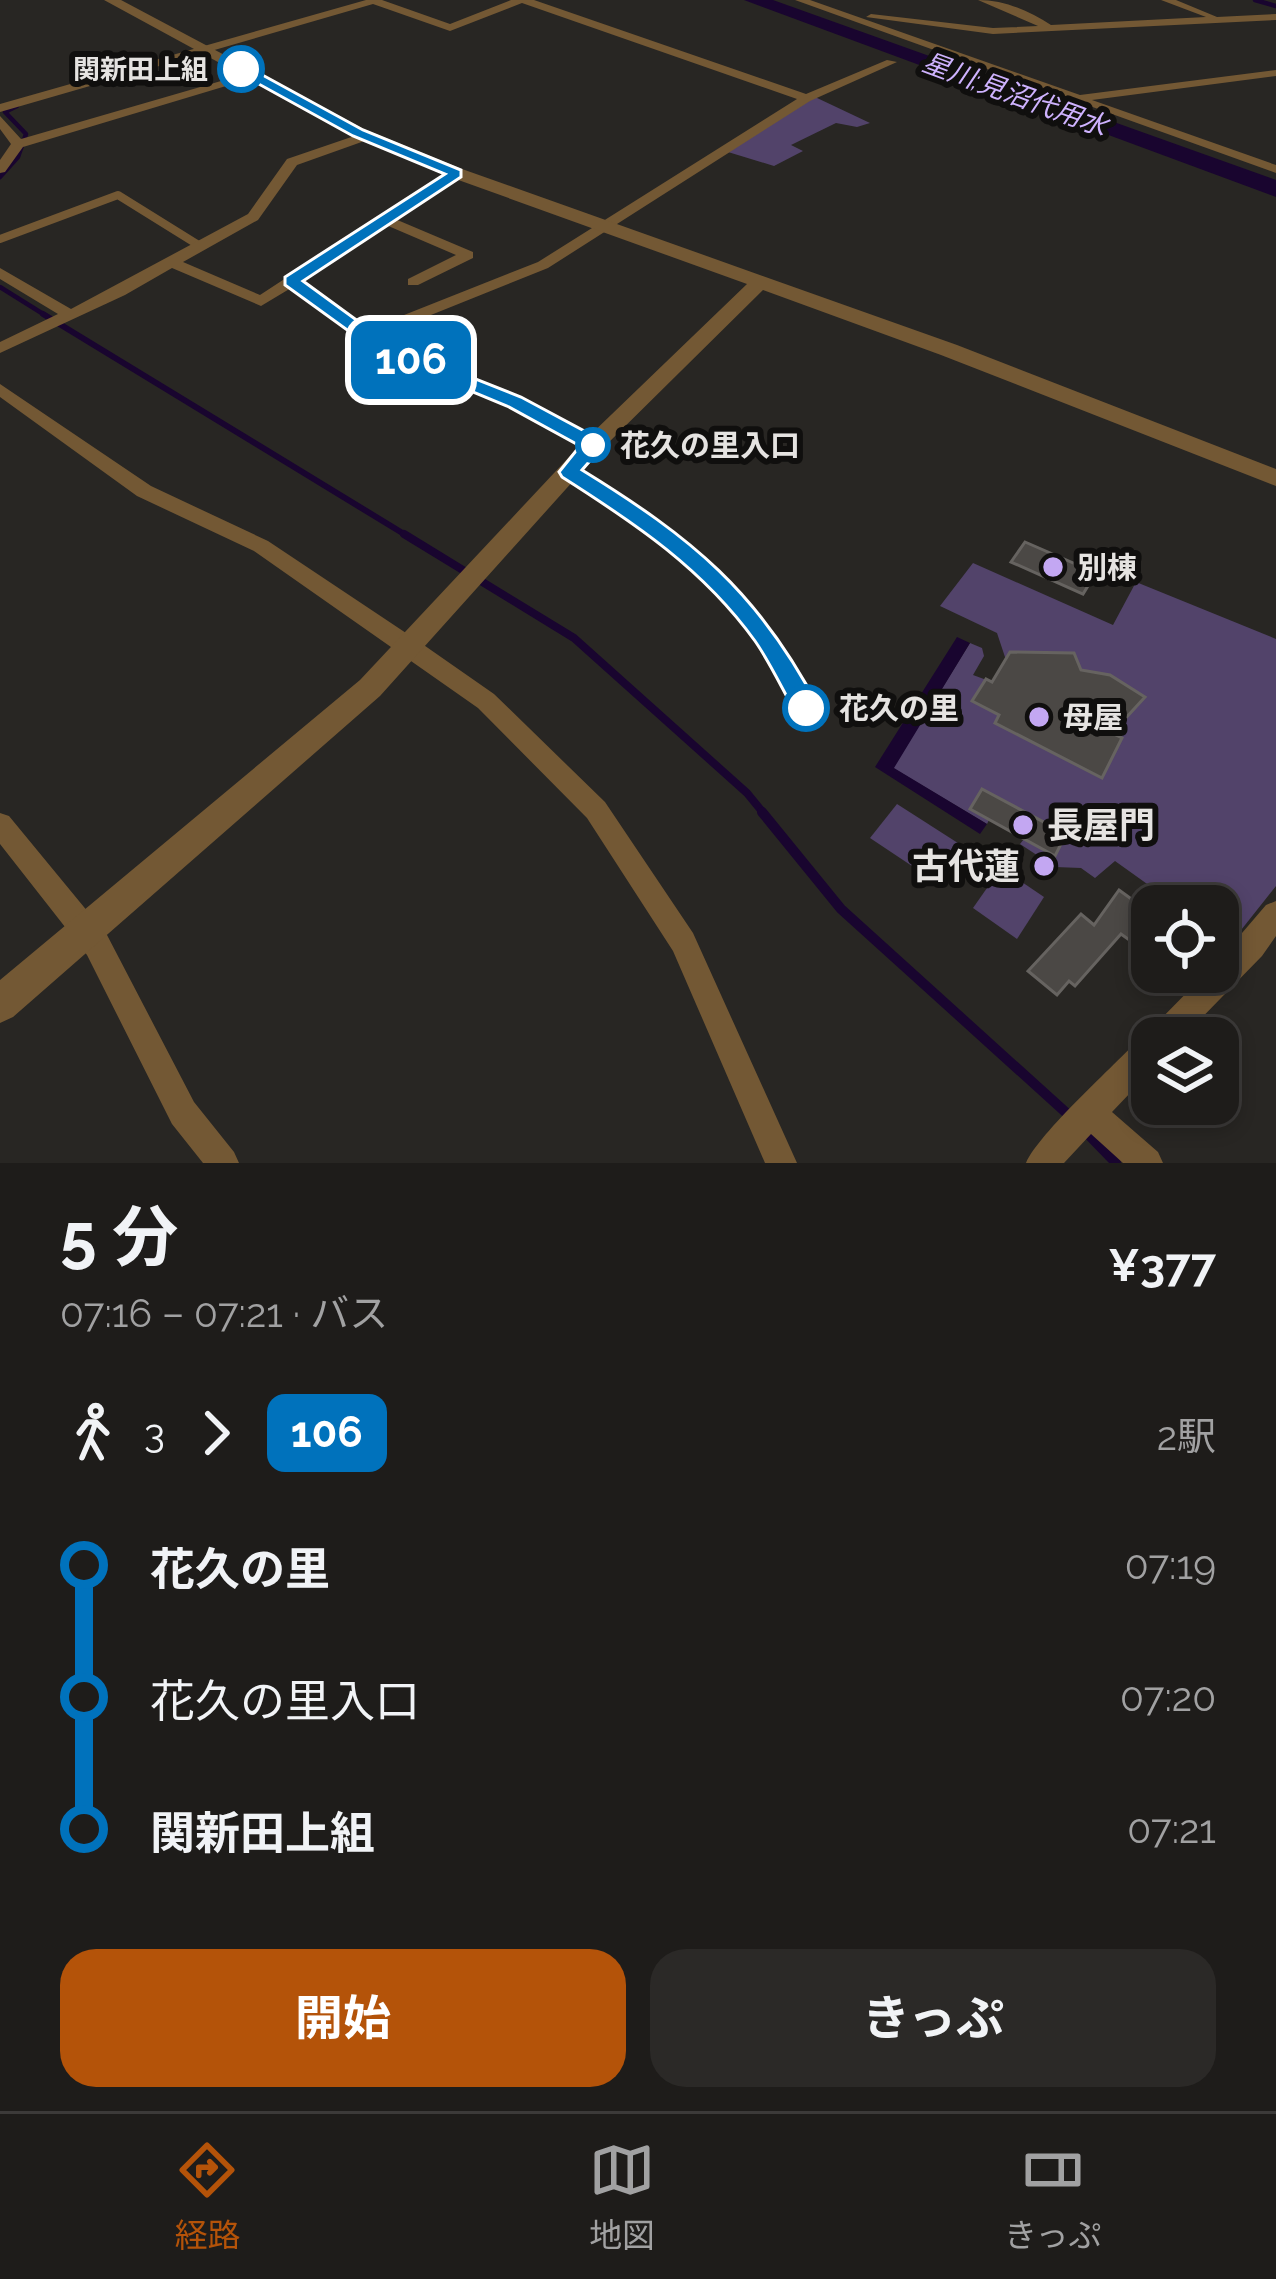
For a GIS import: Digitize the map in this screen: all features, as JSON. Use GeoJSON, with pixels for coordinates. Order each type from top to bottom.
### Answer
{"type":"FeatureCollection","features":[{"type":"Feature","properties":{"kind":"street"},"geometry":{"type":"LineString","coordinates":[[111,0],[366,136],[456,173],[949,350],[1276,478]]}},
{"type":"Feature","properties":{"kind":"street"},"geometry":{"type":"LineString","coordinates":[[0,108],[375,1],[450,28],[522,0],[806,98]]}},
{"type":"Feature","properties":{"kind":"street"},"geometry":{"type":"LineString","coordinates":[[800,0],[1276,169]]}},
{"type":"Feature","properties":{"kind":"street"},"geometry":{"type":"LineString","coordinates":[[1166,0],[1224,20]]}},
{"type":"Feature","properties":{"kind":"street"},"geometry":{"type":"LineString","coordinates":[[994,1],[1050,28]]}},
{"type":"Feature","properties":{"kind":"street"},"geometry":{"type":"LineString","coordinates":[[852,18],[923,20],[981,31],[1276,17]]}},
{"type":"Feature","properties":{"kind":"street"},"geometry":{"type":"LineString","coordinates":[[379,345],[405,320],[543,265],[806,98],[891,62]]}},
{"type":"Feature","properties":{"kind":"street"},"geometry":{"type":"LineString","coordinates":[[1078,98],[1276,73]]}},
{"type":"Feature","properties":{"kind":"street"},"geometry":{"type":"LineString","coordinates":[[0,169],[18,144],[252,74]]}},
{"type":"Feature","properties":{"kind":"street"},"geometry":{"type":"LineString","coordinates":[[0,120],[18,144]]}},
{"type":"Feature","properties":{"kind":"street"},"geometry":{"type":"LineString","coordinates":[[0,348],[253,217],[292,162],[366,136]]}},
{"type":"Feature","properties":{"kind":"street"},"geometry":{"type":"LineString","coordinates":[[170,262],[262,301],[456,173]]}},
{"type":"Feature","properties":{"kind":"street"},"geometry":{"type":"LineString","coordinates":[[385,220],[468,255],[413,282]]}},
{"type":"Feature","properties":{"kind":"street"},"geometry":{"type":"LineString","coordinates":[[0,273],[69,314]]}},
{"type":"Feature","properties":{"kind":"street"},"geometry":{"type":"LineString","coordinates":[[291,281],[379,345],[514,401],[593,445]]}},
{"type":"Feature","properties":{"kind":"street"},"geometry":{"type":"LineString","coordinates":[[0,1004],[370,688],[593,445],[758,284]]}},
{"type":"Feature","properties":{"kind":"street"},"geometry":{"type":"LineString","coordinates":[[0,389],[144,490],[261,546],[410,647],[486,701],[596,810],[683,942],[781,1163]]}},
{"type":"Feature","properties":{"kind":"street"},"geometry":{"type":"LineString","coordinates":[[0,824],[98,945],[183,1113],[223,1163]]}},
{"type":"Feature","properties":{"kind":"street"},"geometry":{"type":"LineString","coordinates":[[1183,1017],[1252,946],[1276,914]]}},
{"type":"Feature","properties":{"kind":"street"},"geometry":{"type":"LineString","coordinates":[[1042,1163],[1131,1069]]}},
{"type":"Feature","properties":{"kind":"street"},"geometry":{"type":"LineString","coordinates":[[1089,1112],[1147,1163]]}},
{"type":"Feature","properties":{"kind":"lane"},"geometry":{"type":"LineString","coordinates":[[0,239],[118,195],[200,246]]}},
{"type":"Feature","properties":{"kind":"lane"},"geometry":{"type":"LineString","coordinates":[[569,472],[658,527],[697,559],[764,635],[806,708]]}},
{"type":"Feature","properties":{"kind":"shaded area"},"geometry":{"type":"Polygon","coordinates":[[[815,97],[870,123],[857,127],[836,123],[791,145],[803,151],[774,166],[728,152],[815,97]]]}},
{"type":"Feature","properties":{"kind":"shaded area"},"geometry":{"type":"Polygon","coordinates":[[[973,563],[1113,625],[1136,582],[1276,639],[1276,886],[1239,933],[1239,885],[1149,885],[1115,861],[1095,878],[1081,868],[1055,867],[1020,844],[1024,839],[1054,856],[1065,834],[982,789],[970,809],[989,820],[987,824],[893,768],[970,643],[982,648],[984,656],[973,675],[992,682],[1006,660],[997,633],[940,606],[973,563]]]}},
{"type":"Feature","properties":{"kind":"shaded area"},"geometry":{"type":"Polygon","coordinates":[[[957,637],[970,643],[894,768],[987,824],[980,834],[875,767],[957,637]]]}},
{"type":"Feature","properties":{"kind":"shaded area"},"geometry":{"type":"Polygon","coordinates":[[[897,804],[961,845],[936,882],[870,838],[897,804]]]}},
{"type":"Feature","properties":{"kind":"shaded area"},"geometry":{"type":"Polygon","coordinates":[[[1001,868],[1044,897],[1017,939],[973,908],[1001,868]]]}},
{"type":"Feature","properties":{"kind":"building","name":"別棟"},"geometry":{"type":"Polygon","coordinates":[[[1025,542],[1096,573],[1083,594],[1011,562],[1025,542]]]}},
{"type":"Feature","properties":{"kind":"building","name":"母屋"},"geometry":{"type":"Polygon","coordinates":[[[1010,652],[1074,653],[1081,670],[1110,675],[1145,697],[1112,733],[1122,738],[1102,778],[995,723],[999,715],[972,701],[986,679],[992,682],[1010,652]]]}},
{"type":"Feature","properties":{"kind":"building","name":"長屋門"},"geometry":{"type":"Polygon","coordinates":[[[982,789],[1066,834],[1055,856],[970,809],[982,789]]]}},
{"type":"Feature","properties":{"kind":"building"},"geometry":{"type":"Polygon","coordinates":[[[1119,890],[1131,899],[1131,941],[1121,934],[1075,986],[1069,981],[1057,995],[1028,971],[1081,914],[1094,925],[1119,890]]]}},
{"type":"Feature","properties":{"kind":"waterway","name":"星川;見沼代用水"},"geometry":{"type":"LineString","coordinates":[[754,0],[1276,189]]}},
{"type":"Feature","properties":{"kind":"waterway"},"geometry":{"type":"LineString","coordinates":[[1255,0],[1276,6]]}},
{"type":"Feature","properties":{"kind":"waterway"},"geometry":{"type":"LineString","coordinates":[[0,177],[18,157],[26,134],[5,112],[17,106]]}},
{"type":"Feature","properties":{"kind":"waterway"},"geometry":{"type":"LineString","coordinates":[[0,287],[48,317]]}},
{"type":"Feature","properties":{"kind":"waterway"},"geometry":{"type":"LineString","coordinates":[[43,314],[409,537]]}},
{"type":"Feature","properties":{"kind":"waterway"},"geometry":{"type":"LineString","coordinates":[[404,534],[574,638],[747,793],[765,815]]}},
{"type":"Feature","properties":{"kind":"waterway"},"geometry":{"type":"LineString","coordinates":[[762,812],[841,909],[1072,1118]]}},
{"type":"Feature","properties":{"kind":"waterway"},"geometry":{"type":"LineString","coordinates":[[1083,1129],[1116,1163]]}},
{"type":"Feature","properties":{"kind":"bus line","name":"106"},"geometry":{"type":"LineString","coordinates":[[241,69],[358,133],[456,173],[291,281],[386,350],[514,401],[593,445],[569,472],[658,527],[697,559],[764,635],[806,708]]}},
{"type":"Feature","properties":{"kind":"place","name":"関新田上組"},"geometry":{"type":"Point","coordinates":[241,69]}},
{"type":"Feature","properties":{"kind":"place","name":"花久の里入口"},"geometry":{"type":"Point","coordinates":[593,445]}},
{"type":"Feature","properties":{"kind":"place","name":"別棟"},"geometry":{"type":"Point","coordinates":[1053,567]}},
{"type":"Feature","properties":{"kind":"place","name":"花久の里"},"geometry":{"type":"Point","coordinates":[806,708]}},
{"type":"Feature","properties":{"kind":"place","name":"母屋"},"geometry":{"type":"Point","coordinates":[1039,717]}},
{"type":"Feature","properties":{"kind":"place","name":"長屋門"},"geometry":{"type":"Point","coordinates":[1023,825]}},
{"type":"Feature","properties":{"kind":"place","name":"古代蓮"},"geometry":{"type":"Point","coordinates":[1044,866]}}]}
